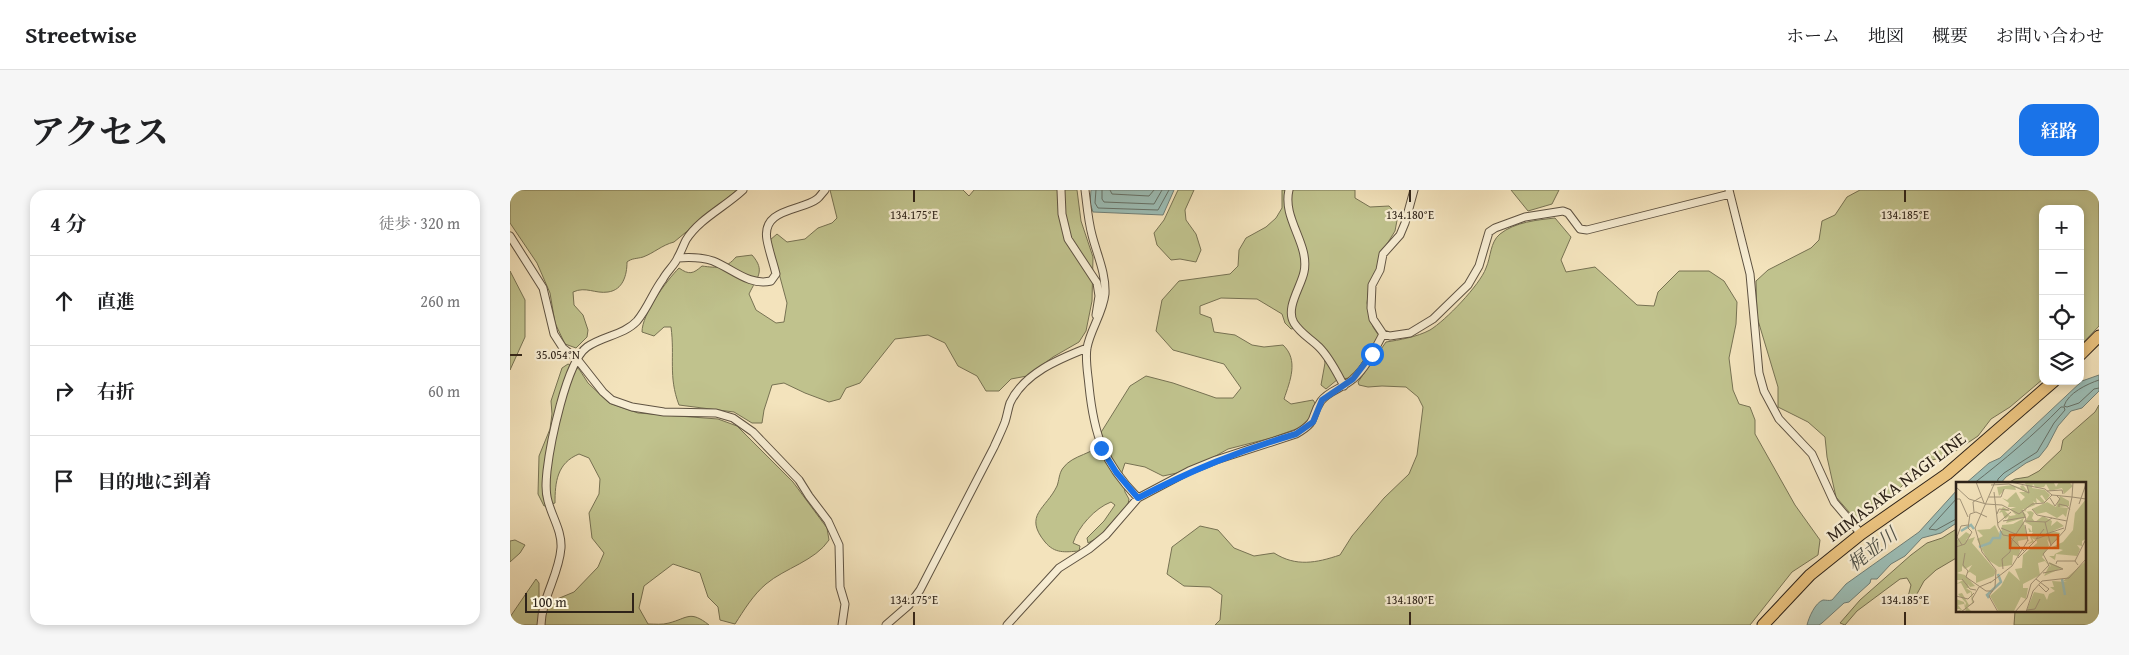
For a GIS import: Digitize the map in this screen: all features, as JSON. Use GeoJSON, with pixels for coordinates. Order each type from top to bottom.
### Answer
{"type":"FeatureCollection","features":[{"type":"Feature","properties":{"kind":"main road"},"geometry":{"type":"LineString","coordinates":[[2084,351],[2099,336]]}},
{"type":"Feature","properties":{"kind":"main road","name":"MIMASAKA NAGI LINE"},"geometry":{"type":"LineString","coordinates":[[1763,625],[1810,575],[1861,534],[1947,474],[2049,385]]}},
{"type":"Feature","properties":{"kind":"street"},"geometry":{"type":"LineString","coordinates":[[541,625],[543,605],[559,559],[561,541],[548,502],[546,488],[547,469],[552,435],[560,405],[577,359],[584,348],[600,338],[624,330],[637,320],[678,258],[691,233],[743,190]]}},
{"type":"Feature","properties":{"kind":"street"},"geometry":{"type":"LineString","coordinates":[[678,258],[703,258],[721,265],[748,280],[763,283],[772,281],[776,274],[766,238],[768,226],[777,215],[795,207],[811,203],[818,199],[825,190]]}},
{"type":"Feature","properties":{"kind":"street"},"geometry":{"type":"LineString","coordinates":[[1061,190],[1062,214],[1068,239],[1097,283],[1099,296],[1095,326]]}},
{"type":"Feature","properties":{"kind":"street"},"geometry":{"type":"LineString","coordinates":[[1086,190],[1087,211],[1104,278],[1105,294],[1087,348],[1091,406],[1098,439],[1116,472],[1138,498]]}},
{"type":"Feature","properties":{"kind":"street"},"geometry":{"type":"LineString","coordinates":[[1289,190],[1287,197],[1292,225],[1301,246],[1304,260],[1304,272],[1298,285],[1292,308],[1293,322],[1304,335],[1319,347],[1344,386]]}},
{"type":"Feature","properties":{"kind":"street"},"geometry":{"type":"LineString","coordinates":[[1414,190],[1400,235],[1383,254],[1380,270],[1372,285],[1371,308],[1373,319],[1383,334],[1390,336],[1410,333],[1433,319],[1475,276],[1482,259],[1489,232],[1495,228],[1525,217],[1563,211],[1568,213],[1580,229],[1587,230],[1729,192],[1750,274],[1759,373],[1764,391],[1779,420],[1812,454],[1834,502],[1861,534]]}},
{"type":"Feature","properties":{"kind":"street"},"geometry":{"type":"LineString","coordinates":[[510,236],[543,288],[554,334],[564,348],[577,359],[591,378],[612,400],[632,407],[664,412],[716,413],[733,418],[753,432],[799,480],[834,530],[840,556],[840,587],[845,604],[842,625]]}},
{"type":"Feature","properties":{"kind":"street"},"geometry":{"type":"LineString","coordinates":[[1007,625],[1059,568],[1089,549],[1106,535],[1138,498],[1189,471],[1216,460],[1296,434],[1313,422],[1322,400],[1344,386],[1360,372],[1383,334]]}},
{"type":"Feature","properties":{"kind":"street"},"geometry":{"type":"LineString","coordinates":[[886,625],[909,605],[920,590],[994,447],[1005,423],[1010,403],[1019,389],[1036,374],[1059,359],[1087,348]]}},
{"type":"Feature","properties":{"kind":"green space"},"geometry":{"type":"Polygon","coordinates":[[[510,190],[737,190],[674,242],[643,257],[627,262],[625,277],[621,285],[613,291],[578,290],[573,292],[574,305],[583,315],[588,330],[587,337],[576,348],[565,344],[555,323],[550,293],[537,263],[510,223],[510,190]]]}},
{"type":"Feature","properties":{"kind":"green space"},"geometry":{"type":"Polygon","coordinates":[[[830,190],[963,190],[969,196],[974,190],[1077,190],[1081,221],[1093,257],[1092,301],[1086,331],[1079,342],[1053,357],[1027,376],[1011,379],[999,391],[986,391],[977,376],[958,366],[945,343],[928,335],[895,339],[860,383],[846,388],[840,399],[829,402],[784,383],[772,385],[762,423],[752,423],[734,412],[679,405],[674,385],[671,327],[664,327],[654,336],[642,332],[650,307],[662,289],[679,268],[691,273],[702,266],[721,267],[729,264],[736,257],[752,255],[759,265],[759,274],[749,294],[756,310],[776,323],[784,322],[787,303],[770,240],[777,234],[787,242],[805,239],[818,228],[832,223],[837,218],[830,190]]]}},
{"type":"Feature","properties":{"kind":"green space"},"geometry":{"type":"Polygon","coordinates":[[[1178,190],[1194,190],[1185,210],[1186,220],[1196,234],[1201,250],[1196,262],[1180,259],[1171,260],[1157,245],[1154,233],[1164,220],[1178,190]]]}},
{"type":"Feature","properties":{"kind":"green space"},"geometry":{"type":"Polygon","coordinates":[[[1282,190],[1355,190],[1355,198],[1370,207],[1389,206],[1398,215],[1395,231],[1379,257],[1376,273],[1369,288],[1367,303],[1373,327],[1379,336],[1352,378],[1338,379],[1326,389],[1321,385],[1325,363],[1323,350],[1301,327],[1291,329],[1285,323],[1282,314],[1257,299],[1221,298],[1200,306],[1200,314],[1211,318],[1214,332],[1235,335],[1252,345],[1264,347],[1283,345],[1291,357],[1292,364],[1291,378],[1284,399],[1291,404],[1313,400],[1315,403],[1310,418],[1299,428],[1271,438],[1228,449],[1177,473],[1163,476],[1145,467],[1125,463],[1122,472],[1125,492],[1129,499],[1128,504],[1099,537],[1088,543],[1087,538],[1104,521],[1115,505],[1111,502],[1093,513],[1075,537],[1073,543],[1080,546],[1079,551],[1069,552],[1053,549],[1039,533],[1036,518],[1057,486],[1061,472],[1067,463],[1099,446],[1103,441],[1100,434],[1130,386],[1146,376],[1216,398],[1233,398],[1241,388],[1224,364],[1173,350],[1156,331],[1162,300],[1179,281],[1230,274],[1238,266],[1239,250],[1246,238],[1266,227],[1276,218],[1282,208],[1282,190]]]}},
{"type":"Feature","properties":{"kind":"green space"},"geometry":{"type":"Polygon","coordinates":[[[1511,190],[1559,190],[1552,204],[1528,211],[1511,190]]]}},
{"type":"Feature","properties":{"kind":"green space"},"geometry":{"type":"Polygon","coordinates":[[[1860,190],[2099,190],[2099,326],[2084,342],[2084,205],[2039,205],[2039,382],[2010,407],[1991,419],[1978,436],[1948,456],[1928,461],[1878,509],[1856,520],[1836,497],[1827,457],[1825,437],[1808,422],[1778,407],[1778,387],[1757,317],[1756,281],[1768,270],[1811,248],[1819,240],[1822,221],[1835,215],[1847,197],[1860,190]]]}},
{"type":"Feature","properties":{"kind":"green space"},"geometry":{"type":"Polygon","coordinates":[[[1555,218],[1571,237],[1561,260],[1566,272],[1595,267],[1637,305],[1654,306],[1658,292],[1679,271],[1709,271],[1724,281],[1737,302],[1736,324],[1729,358],[1733,390],[1739,404],[1750,407],[1755,420],[1755,434],[1795,505],[1820,540],[1818,555],[1792,572],[1750,625],[1215,625],[1220,620],[1222,595],[1210,587],[1184,586],[1167,574],[1172,547],[1200,526],[1218,530],[1234,548],[1254,556],[1274,553],[1298,562],[1314,562],[1340,555],[1352,536],[1384,498],[1409,474],[1417,455],[1423,407],[1418,397],[1406,387],[1368,387],[1359,385],[1358,382],[1386,342],[1414,336],[1430,330],[1461,302],[1477,284],[1488,264],[1492,245],[1500,234],[1519,224],[1555,218]]]}},
{"type":"Feature","properties":{"kind":"green space"},"geometry":{"type":"Polygon","coordinates":[[[510,271],[525,300],[525,337],[510,370],[510,271]]]}},
{"type":"Feature","properties":{"kind":"green space"},"geometry":{"type":"Polygon","coordinates":[[[568,364],[579,369],[588,383],[609,403],[638,413],[718,419],[737,426],[793,482],[827,528],[829,540],[808,559],[774,578],[761,588],[735,624],[720,620],[718,607],[708,597],[700,573],[673,564],[644,586],[639,608],[648,624],[666,624],[693,616],[709,625],[510,625],[510,617],[536,579],[539,583],[539,597],[550,602],[574,592],[598,567],[604,553],[592,538],[589,513],[599,494],[600,479],[589,458],[579,454],[566,462],[557,481],[555,503],[544,506],[538,494],[539,456],[550,429],[551,401],[562,368],[568,364]]]}},
{"type":"Feature","properties":{"kind":"green space"},"geometry":{"type":"Polygon","coordinates":[[[2099,405],[2099,625],[2014,625],[2015,612],[2086,612],[2086,482],[2010,482],[2028,477],[2039,471],[2061,450],[2063,440],[2095,412],[2099,405]]]}},
{"type":"Feature","properties":{"kind":"green space"},"geometry":{"type":"Polygon","coordinates":[[[1956,529],[1956,558],[1936,570],[1924,581],[1912,603],[1908,597],[1911,585],[1907,578],[1900,579],[1857,611],[1845,625],[1840,623],[1860,600],[1911,555],[1927,543],[1942,538],[1956,529]]]}},
{"type":"Feature","properties":{"kind":"green space"},"geometry":{"type":"Polygon","coordinates":[[[515,540],[525,545],[520,553],[510,562],[510,541],[515,540]]]}},
{"type":"Feature","properties":{"kind":"water"},"geometry":{"type":"Polygon","coordinates":[[[1091,190],[1174,190],[1163,215],[1093,212],[1090,203],[1091,190]]]}},
{"type":"Feature","properties":{"kind":"water"},"geometry":{"type":"Polygon","coordinates":[[[2099,375],[2099,391],[2082,408],[2071,411],[2058,426],[2047,447],[2039,457],[2026,463],[2002,482],[1967,482],[1989,463],[2000,458],[2078,385],[2084,385],[2084,380],[2099,375]]]}},
{"type":"Feature","properties":{"kind":"water"},"geometry":{"type":"Polygon","coordinates":[[[1956,491],[1956,523],[1941,533],[1922,538],[1905,556],[1891,564],[1877,579],[1871,579],[1870,583],[1849,602],[1844,603],[1822,623],[1819,625],[1807,625],[1817,604],[1823,600],[1832,600],[1846,584],[1919,532],[1956,491]]]}},
{"type":"Feature","properties":{"kind":"route"},"geometry":{"type":"LineString","coordinates":[[1101,448],[1116,472],[1138,498],[1189,471],[1249,448],[1296,434],[1307,428],[1313,422],[1322,400],[1353,379],[1372,354]]}},
{"type":"Feature","properties":{"kind":"water label","name":"梶並川"},"geometry":{"type":"Point","coordinates":[1872,549]}}]}
